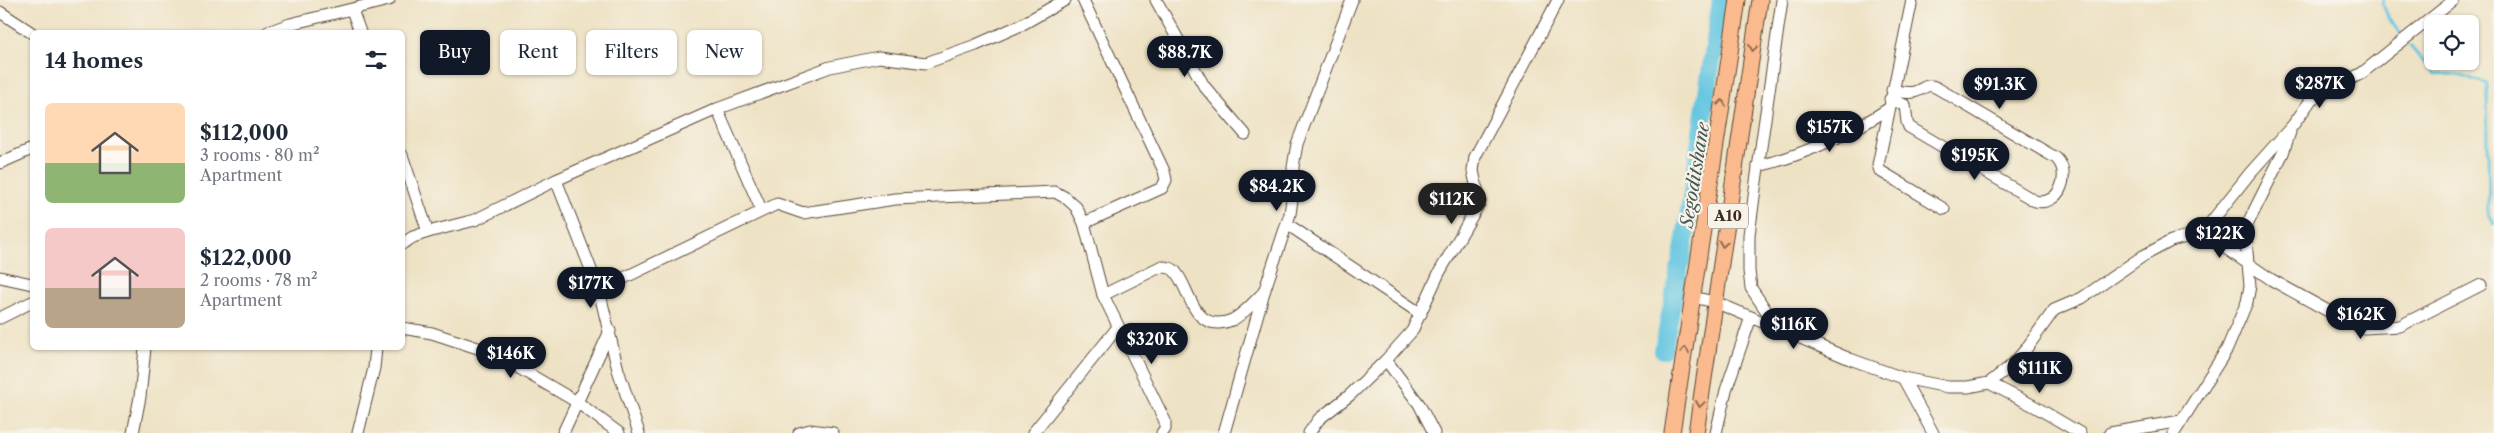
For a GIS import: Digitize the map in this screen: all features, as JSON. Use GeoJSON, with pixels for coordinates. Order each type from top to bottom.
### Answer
{"type":"FeatureCollection","features":[{"type":"Feature","properties":{"kind":"main road","name":"A10"},"geometry":{"type":"LineString","coordinates":[[1672,433],[1738,0]]}},
{"type":"Feature","properties":{"kind":"main road","name":"A10"},"geometry":{"type":"LineString","coordinates":[[1696,433],[1760,0]]}},
{"type":"Feature","properties":{"kind":"main road"},"geometry":{"type":"LineString","coordinates":[[1681,378],[1703,381]]}},
{"type":"Feature","properties":{"kind":"street"},"geometry":{"type":"LineString","coordinates":[[274,30],[290,24],[389,0]]}},
{"type":"Feature","properties":{"kind":"street"},"geometry":{"type":"LineString","coordinates":[[405,242],[428,232],[475,220],[556,180],[717,109],[830,67],[866,58],[879,57],[926,63],[1021,25],[1065,0]]}},
{"type":"Feature","properties":{"kind":"street"},"geometry":{"type":"LineString","coordinates":[[1083,0],[1164,171],[1166,180],[1162,188],[1084,222]]}},
{"type":"Feature","properties":{"kind":"street"},"geometry":{"type":"LineString","coordinates":[[1156,0],[1204,86],[1245,134]]}},
{"type":"Feature","properties":{"kind":"street"},"geometry":{"type":"LineString","coordinates":[[1224,433],[1264,292],[1287,224],[1294,196],[1293,167],[1298,144],[1352,0]]}},
{"type":"Feature","properties":{"kind":"street"},"geometry":{"type":"LineString","coordinates":[[1309,433],[1319,419],[1350,395],[1386,360],[1412,330],[1439,273],[1480,202],[1473,171],[1475,157],[1558,0]]}},
{"type":"Feature","properties":{"kind":"street"},"geometry":{"type":"LineString","coordinates":[[1779,330],[1750,282],[1750,235],[1782,0]]}},
{"type":"Feature","properties":{"kind":"street"},"geometry":{"type":"LineString","coordinates":[[1912,0],[1890,99],[1878,165],[1880,171],[1944,208]]}},
{"type":"Feature","properties":{"kind":"street"},"geometry":{"type":"LineString","coordinates":[[2200,236],[2250,172],[2293,125],[2311,100],[2362,73],[2454,0]]}},
{"type":"Feature","properties":{"kind":"street"},"geometry":{"type":"LineString","coordinates":[[352,10],[359,30]]}},
{"type":"Feature","properties":{"kind":"street"},"geometry":{"type":"LineString","coordinates":[[0,12],[30,32]]}},
{"type":"Feature","properties":{"kind":"street"},"geometry":{"type":"LineString","coordinates":[[1758,166],[1774,162],[1854,130],[1890,99],[1932,85],[2056,158],[2063,169],[2063,184],[2059,191],[2046,201],[2036,201],[1909,127],[1906,122],[1905,105],[1890,99]]}},
{"type":"Feature","properties":{"kind":"street"},"geometry":{"type":"LineString","coordinates":[[717,109],[761,209]]}},
{"type":"Feature","properties":{"kind":"street"},"geometry":{"type":"LineString","coordinates":[[2174,433],[2218,365],[2247,302],[2250,286],[2250,263],[2246,240],[2247,226],[2283,153],[2293,125]]}},
{"type":"Feature","properties":{"kind":"street"},"geometry":{"type":"LineString","coordinates":[[0,163],[30,150]]}},
{"type":"Feature","properties":{"kind":"street"},"geometry":{"type":"LineString","coordinates":[[405,164],[428,232]]}},
{"type":"Feature","properties":{"kind":"street"},"geometry":{"type":"LineString","coordinates":[[556,180],[599,290],[618,370],[639,433]]}},
{"type":"Feature","properties":{"kind":"street"},"geometry":{"type":"LineString","coordinates":[[599,290],[761,209],[776,204],[803,213],[896,199],[1056,192],[1076,207],[1084,222],[1102,295],[1165,421],[1165,429],[1162,433]]}},
{"type":"Feature","properties":{"kind":"street"},"geometry":{"type":"LineString","coordinates":[[1287,224],[1421,314]]}},
{"type":"Feature","properties":{"kind":"street"},"geometry":{"type":"LineString","coordinates":[[1692,297],[1714,302],[1779,330],[1903,378],[1948,387],[1968,387],[1989,383],[2012,365],[2054,310],[2082,298],[2143,256],[2171,241],[2200,236],[2216,241],[2272,280],[2348,322],[2364,328],[2400,326],[2481,285]]}},
{"type":"Feature","properties":{"kind":"street"},"geometry":{"type":"LineString","coordinates":[[1102,295],[1160,267],[1170,268],[1177,274],[1190,303],[1200,315],[1209,321],[1221,322],[1233,320],[1264,292]]}},
{"type":"Feature","properties":{"kind":"street"},"geometry":{"type":"LineString","coordinates":[[0,277],[30,284]]}},
{"type":"Feature","properties":{"kind":"street"},"geometry":{"type":"LineString","coordinates":[[0,318],[30,303]]}},
{"type":"Feature","properties":{"kind":"street"},"geometry":{"type":"LineString","coordinates":[[1716,433],[1726,390],[1750,317]]}},
{"type":"Feature","properties":{"kind":"street"},"geometry":{"type":"LineString","coordinates":[[1033,433],[1118,327]]}},
{"type":"Feature","properties":{"kind":"street"},"geometry":{"type":"LineString","coordinates":[[405,328],[432,333],[493,353],[577,402],[619,433]]}},
{"type":"Feature","properties":{"kind":"street"},"geometry":{"type":"LineString","coordinates":[[563,433],[610,331]]}},
{"type":"Feature","properties":{"kind":"street"},"geometry":{"type":"LineString","coordinates":[[133,433],[145,350]]}},
{"type":"Feature","properties":{"kind":"street"},"geometry":{"type":"LineString","coordinates":[[358,433],[374,368],[376,350]]}},
{"type":"Feature","properties":{"kind":"street"},"geometry":{"type":"LineString","coordinates":[[1386,360],[1419,404],[1434,433]]}},
{"type":"Feature","properties":{"kind":"street"},"geometry":{"type":"LineString","coordinates":[[1903,378],[1933,433]]}},
{"type":"Feature","properties":{"kind":"street"},"geometry":{"type":"LineString","coordinates":[[1989,383],[2034,406],[2080,433]]}},
{"type":"Feature","properties":{"kind":"street"},"geometry":{"type":"LineString","coordinates":[[2110,433],[2181,422]]}},
{"type":"Feature","properties":{"kind":"street"},"geometry":{"type":"LineString","coordinates":[[799,433],[810,430],[833,433]]}},
{"type":"Feature","properties":{"kind":"waterway","name":"Segoditshane"},"geometry":{"type":"LineString","coordinates":[[1663,350],[1684,245],[1721,0]]}},
{"type":"Feature","properties":{"kind":"waterway"},"geometry":{"type":"LineString","coordinates":[[2384,0],[2383,5],[2390,21],[2402,35]]}},
{"type":"Feature","properties":{"kind":"waterway"},"geometry":{"type":"LineString","coordinates":[[2410,46],[2435,75],[2458,74],[2487,84],[2489,214],[2494,224]]}}]}
